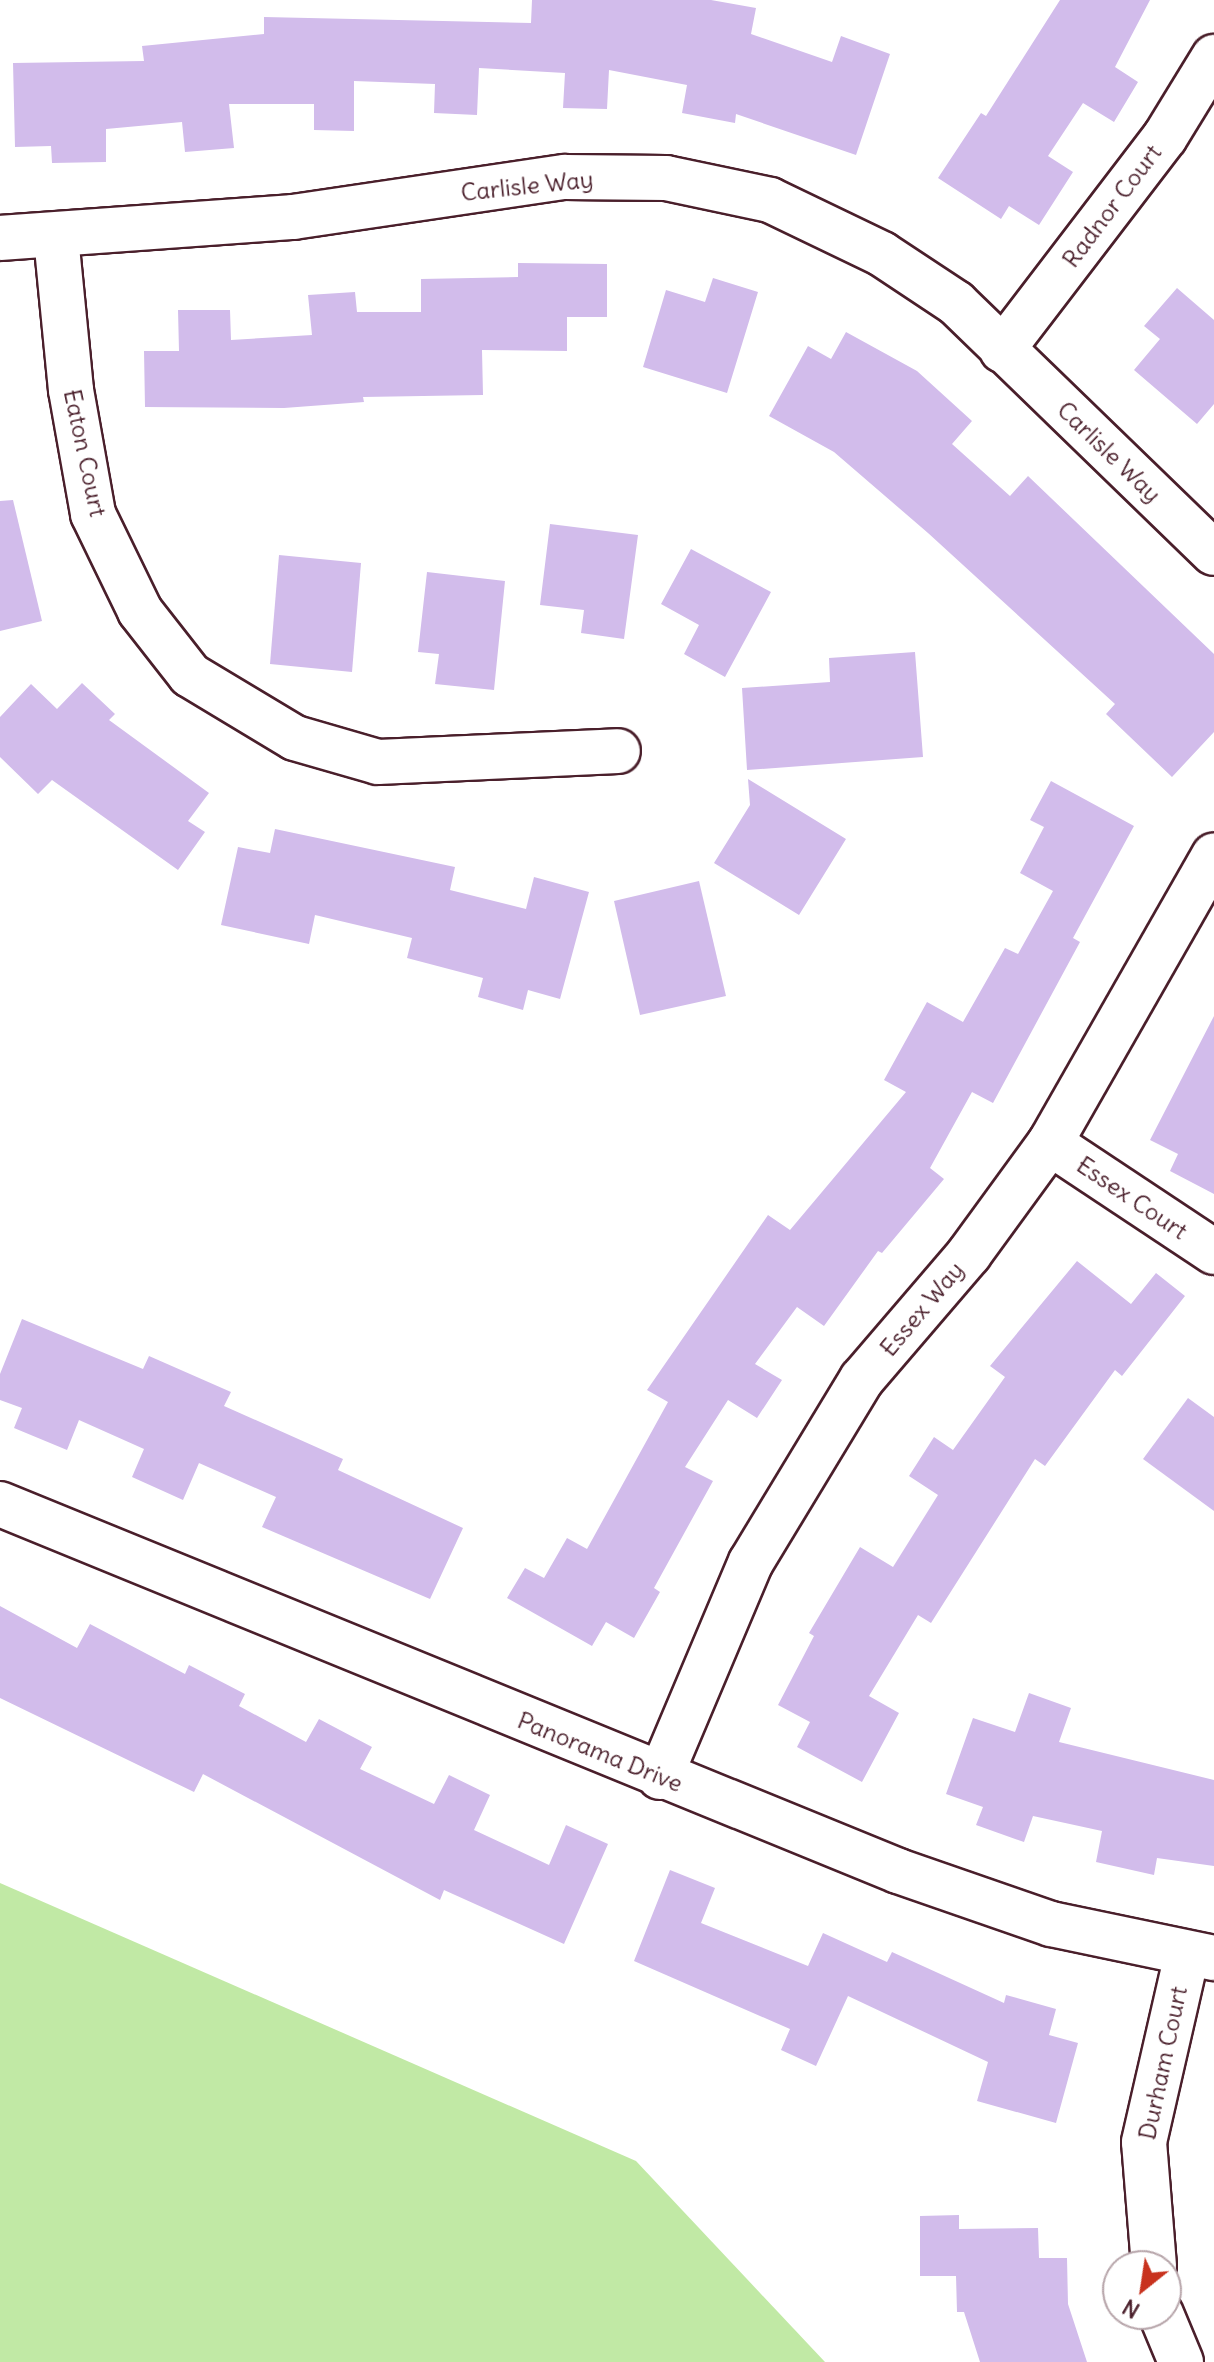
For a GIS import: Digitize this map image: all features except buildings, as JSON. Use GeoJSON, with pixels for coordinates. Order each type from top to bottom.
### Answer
{"type":"FeatureCollection","features":[{"type":"Feature","properties":{"kind":"street","name":"Radnor Court"},"geometry":{"type":"LineString","coordinates":[[1002,350],[1165,137],[1214,57]]}},
{"type":"Feature","properties":{"kind":"street","name":"Carlisle Way"},"geometry":{"type":"LineString","coordinates":[[0,238],[56,237],[293,217],[565,177],[666,178],[770,200],[882,254],[956,303],[1214,553]]}},
{"type":"Feature","properties":{"kind":"street","name":"Eaton Court"},"geometry":{"type":"LineString","coordinates":[[56,237],[71,390],[93,514],[140,611],[190,675],[295,738],[378,762],[618,751]]}},
{"type":"Feature","properties":{"kind":"street","name":"Essex Way"},"geometry":{"type":"LineString","coordinates":[[660,1777],[751,1562],[862,1379],[969,1254],[1050,1143],[1214,856]]}},
{"type":"Feature","properties":{"kind":"street","name":"Essex Court"},"geometry":{"type":"LineString","coordinates":[[1050,1143],[1214,1252]]}},
{"type":"Feature","properties":{"kind":"street","name":"Panorama Drive"},"geometry":{"type":"LineString","coordinates":[[0,1504],[660,1777],[898,1871],[1051,1924],[1200,1957]]}},
{"type":"Feature","properties":{"kind":"street","name":"Durham Court"},"geometry":{"type":"LineString","coordinates":[[1153,2250],[1144,2142],[1200,1957]]}},
{"type":"Feature","properties":{"kind":"street"},"geometry":{"type":"LineString","coordinates":[[1168,2330],[1181,2362]]}},
{"type":"Feature","properties":{"kind":"green space"},"geometry":{"type":"Polygon","coordinates":[[[0,1883],[636,2161],[825,2362],[0,2362],[0,1883]]]}}]}
